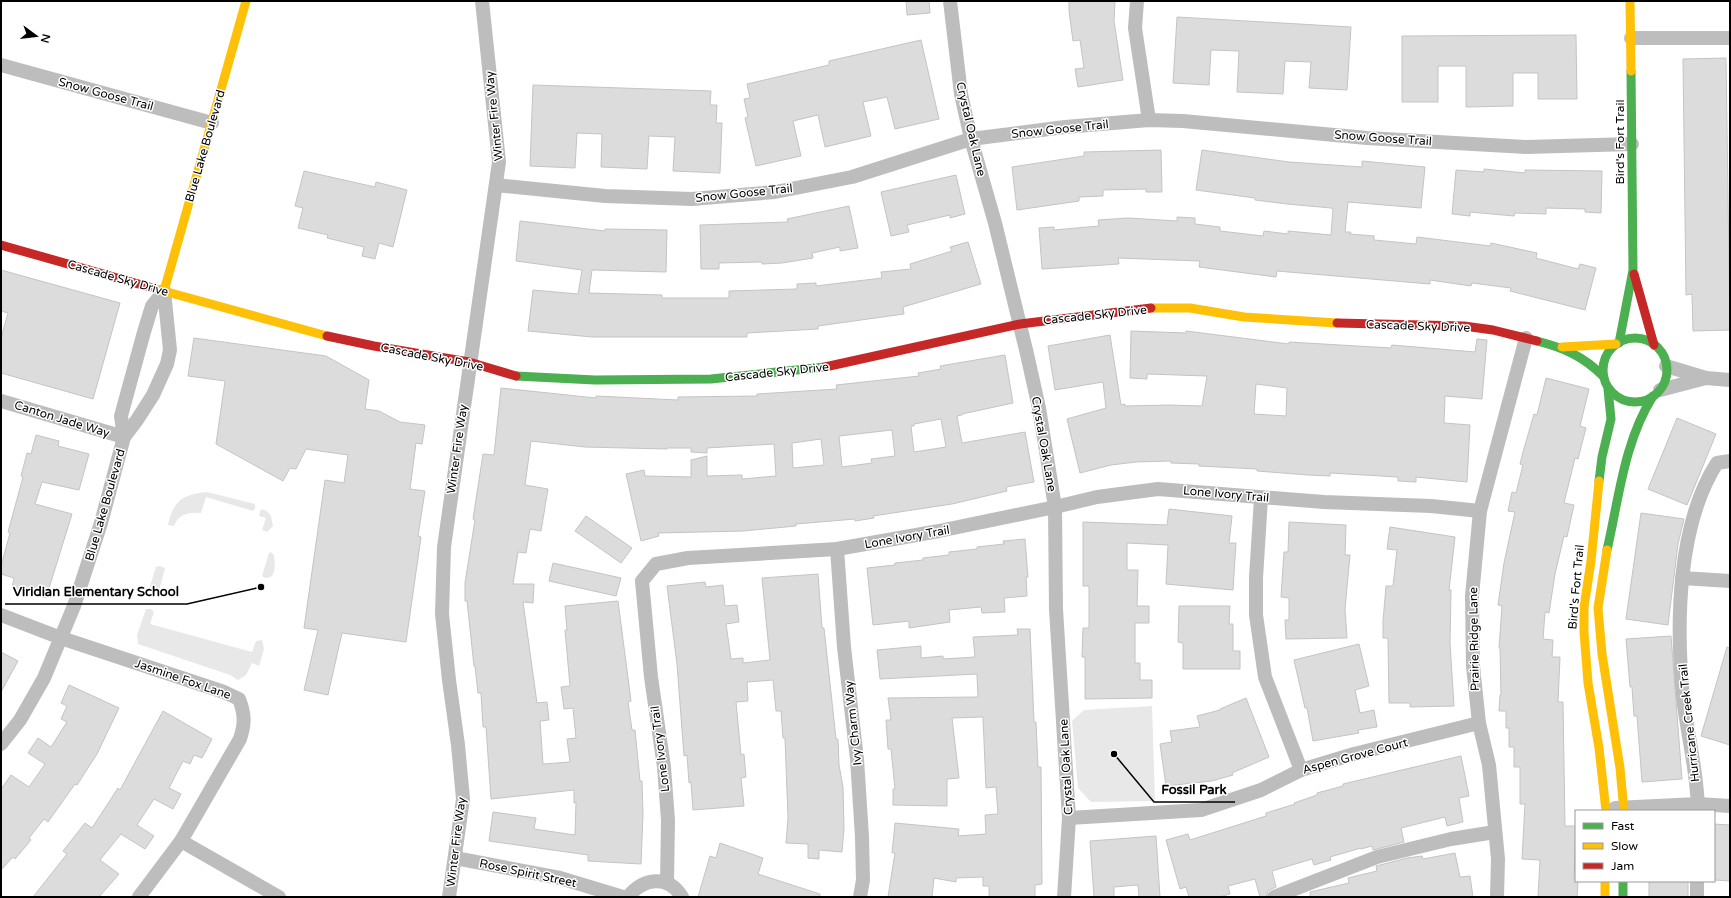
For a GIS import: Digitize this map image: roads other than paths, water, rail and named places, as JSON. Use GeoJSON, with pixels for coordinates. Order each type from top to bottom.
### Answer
{"type":"FeatureCollection","features":[{"type":"Feature","properties":{"kind":"street","name":"Blue Lake Boulevard"},"geometry":{"type":"LineString","coordinates":[[124,437],[138,420],[153,395],[167,364],[170,350],[164,291],[246,1]]}},
{"type":"Feature","properties":{"kind":"street","name":"Winter Fire Way"},"geometry":{"type":"LineString","coordinates":[[449,897],[463,799],[442,614],[444,547],[469,362],[499,162],[482,1]]}},
{"type":"Feature","properties":{"kind":"street","name":"Crystal Oak Lane"},"geometry":{"type":"LineString","coordinates":[[950,1],[961,94],[971,139],[995,223],[1020,324],[1039,408],[1055,507],[1056,609],[1069,818],[1064,897]]}},
{"type":"Feature","properties":{"kind":"street"},"geometry":{"type":"LineString","coordinates":[[1137,1],[1135,28],[1149,120]]}},
{"type":"Feature","properties":{"kind":"street","name":"Bird's Fort Trail"},"geometry":{"type":"LineString","coordinates":[[1617,343],[1633,270],[1630,1]]}},
{"type":"Feature","properties":{"kind":"street","name":"Bird's Fort Trail"},"geometry":{"type":"LineString","coordinates":[[1631,13],[1634,1]]}},
{"type":"Feature","properties":{"kind":"street"},"geometry":{"type":"LineString","coordinates":[[1631,38],[1730,38]]}},
{"type":"Feature","properties":{"kind":"street","name":"Snow Goose Trail"},"geometry":{"type":"LineString","coordinates":[[1,65],[212,123]]}},
{"type":"Feature","properties":{"kind":"street","name":"Snow Goose Trail"},"geometry":{"type":"LineString","coordinates":[[496,185],[605,196],[692,199],[775,192],[852,177],[971,139],[1065,127],[1149,120],[1198,122],[1367,138],[1526,147],[1587,144],[1632,144]]}},
{"type":"Feature","properties":{"kind":"street","name":"Cascade Sky Drive"},"geometry":{"type":"LineString","coordinates":[[1,245],[305,331],[374,346],[469,362],[512,376],[595,380],[711,379],[830,366],[1020,324],[1143,308],[1190,308],[1244,317],[1332,323],[1464,326],[1494,330],[1561,347],[1590,363],[1603,376]]}},
{"type":"Feature","properties":{"kind":"street","name":"Bird's Fort Trail"},"geometry":{"type":"LineString","coordinates":[[1633,270],[1654,345]]}},
{"type":"Feature","properties":{"kind":"street","name":"Blue Lake Boulevard"},"geometry":{"type":"LineString","coordinates":[[1,744],[20,720],[44,678],[74,606],[101,523],[124,437],[121,416],[128,388],[152,306],[164,291]]}},
{"type":"Feature","properties":{"kind":"street","name":"Prairie Ridge Lane"},"geometry":{"type":"LineString","coordinates":[[1497,897],[1498,859],[1489,765],[1478,723],[1473,666],[1472,596],[1480,511],[1526,338]]}},
{"type":"Feature","properties":{"kind":"street"},"geometry":{"type":"LineString","coordinates":[[1657,393],[1666,374],[1666,366],[1660,351],[1646,340],[1636,338],[1617,343],[1605,358],[1603,376],[1608,389],[1615,396],[1624,401],[1639,402],[1657,393],[1706,378]]}},
{"type":"Feature","properties":{"kind":"street","name":"Cascade Sky Drive"},"geometry":{"type":"LineString","coordinates":[[1561,347],[1617,343]]}},
{"type":"Feature","properties":{"kind":"street"},"geometry":{"type":"LineString","coordinates":[[1666,366],[1706,378],[1730,380]]}},
{"type":"Feature","properties":{"kind":"street","name":"Bird's Fort Trail"},"geometry":{"type":"LineString","coordinates":[[1606,809],[1599,748],[1588,683],[1584,632],[1584,607],[1591,561],[1602,457],[1612,419],[1608,389]]}},
{"type":"Feature","properties":{"kind":"street","name":"Bird's Fort Trail"},"geometry":{"type":"LineString","coordinates":[[1624,810],[1620,768],[1602,654],[1598,608],[1606,557],[1632,437],[1641,415],[1657,393]]}},
{"type":"Feature","properties":{"kind":"street","name":"Canton Jade Way"},"geometry":{"type":"LineString","coordinates":[[1,401],[124,437]]}},
{"type":"Feature","properties":{"kind":"street","name":"Hurricane Creek Trail"},"geometry":{"type":"LineString","coordinates":[[1698,808],[1683,696],[1680,625],[1682,578],[1688,534],[1705,482],[1717,463],[1730,461]]}},
{"type":"Feature","properties":{"kind":"street","name":"Lone Ivory Trail"},"geometry":{"type":"LineString","coordinates":[[667,883],[668,820],[664,767],[651,677],[643,580],[656,564],[688,558],[837,549],[1055,507],[1097,497],[1158,489],[1261,498],[1431,506],[1480,511]]}},
{"type":"Feature","properties":{"kind":"street"},"geometry":{"type":"LineString","coordinates":[[1261,498],[1256,578],[1256,615],[1265,677],[1301,770]]}},
{"type":"Feature","properties":{"kind":"street","name":"Ivy Charm Way"},"geometry":{"type":"LineString","coordinates":[[837,549],[844,647],[857,759],[863,880],[860,897]]}},
{"type":"Feature","properties":{"kind":"street"},"geometry":{"type":"LineString","coordinates":[[1682,578],[1730,581]]}},
{"type":"Feature","properties":{"kind":"street"},"geometry":{"type":"LineString","coordinates":[[1584,607],[1598,608]]}},
{"type":"Feature","properties":{"kind":"street","name":"Jasmine Fox Lane"},"geometry":{"type":"LineString","coordinates":[[1,615],[61,638],[224,692],[239,699],[244,711],[245,727],[240,739],[181,841],[139,897]]}},
{"type":"Feature","properties":{"kind":"street","name":"Aspen Grove Court"},"geometry":{"type":"LineString","coordinates":[[1069,818],[1201,810],[1261,790],[1301,770],[1354,754],[1478,723]]}},
{"type":"Feature","properties":{"kind":"street"},"geometry":{"type":"LineString","coordinates":[[1606,809],[1624,810],[1730,806]]}},
{"type":"Feature","properties":{"kind":"street"},"geometry":{"type":"LineString","coordinates":[[1274,897],[1377,857],[1451,839],[1495,832]]}},
{"type":"Feature","properties":{"kind":"street"},"geometry":{"type":"LineString","coordinates":[[181,841],[279,897]]}},
{"type":"Feature","properties":{"kind":"street","name":"Rose Spirit Street"},"geometry":{"type":"LineString","coordinates":[[455,858],[560,878],[623,897]]}},
{"type":"Feature","properties":{"kind":"street"},"geometry":{"type":"LineString","coordinates":[[628,897],[634,889],[644,883],[656,881],[667,883],[675,888],[682,897]]}},
{"type":"Feature","properties":{"kind":"street"},"geometry":{"type":"LineString","coordinates":[[1605,882],[1605,897]]}},
{"type":"Feature","properties":{"kind":"street"},"geometry":{"type":"LineString","coordinates":[[1623,897],[1624,882]]}},
{"type":"Feature","properties":{"kind":"street"},"geometry":{"type":"LineString","coordinates":[[1697,882],[1697,897]]}},
{"type":"Feature","properties":{"kind":"place","name":"Viridian Elementary School"},"geometry":{"type":"Point","coordinates":[261,587]}},
{"type":"Feature","properties":{"kind":"place","name":"Fossil Park"},"geometry":{"type":"Point","coordinates":[1114,754]}}]}
